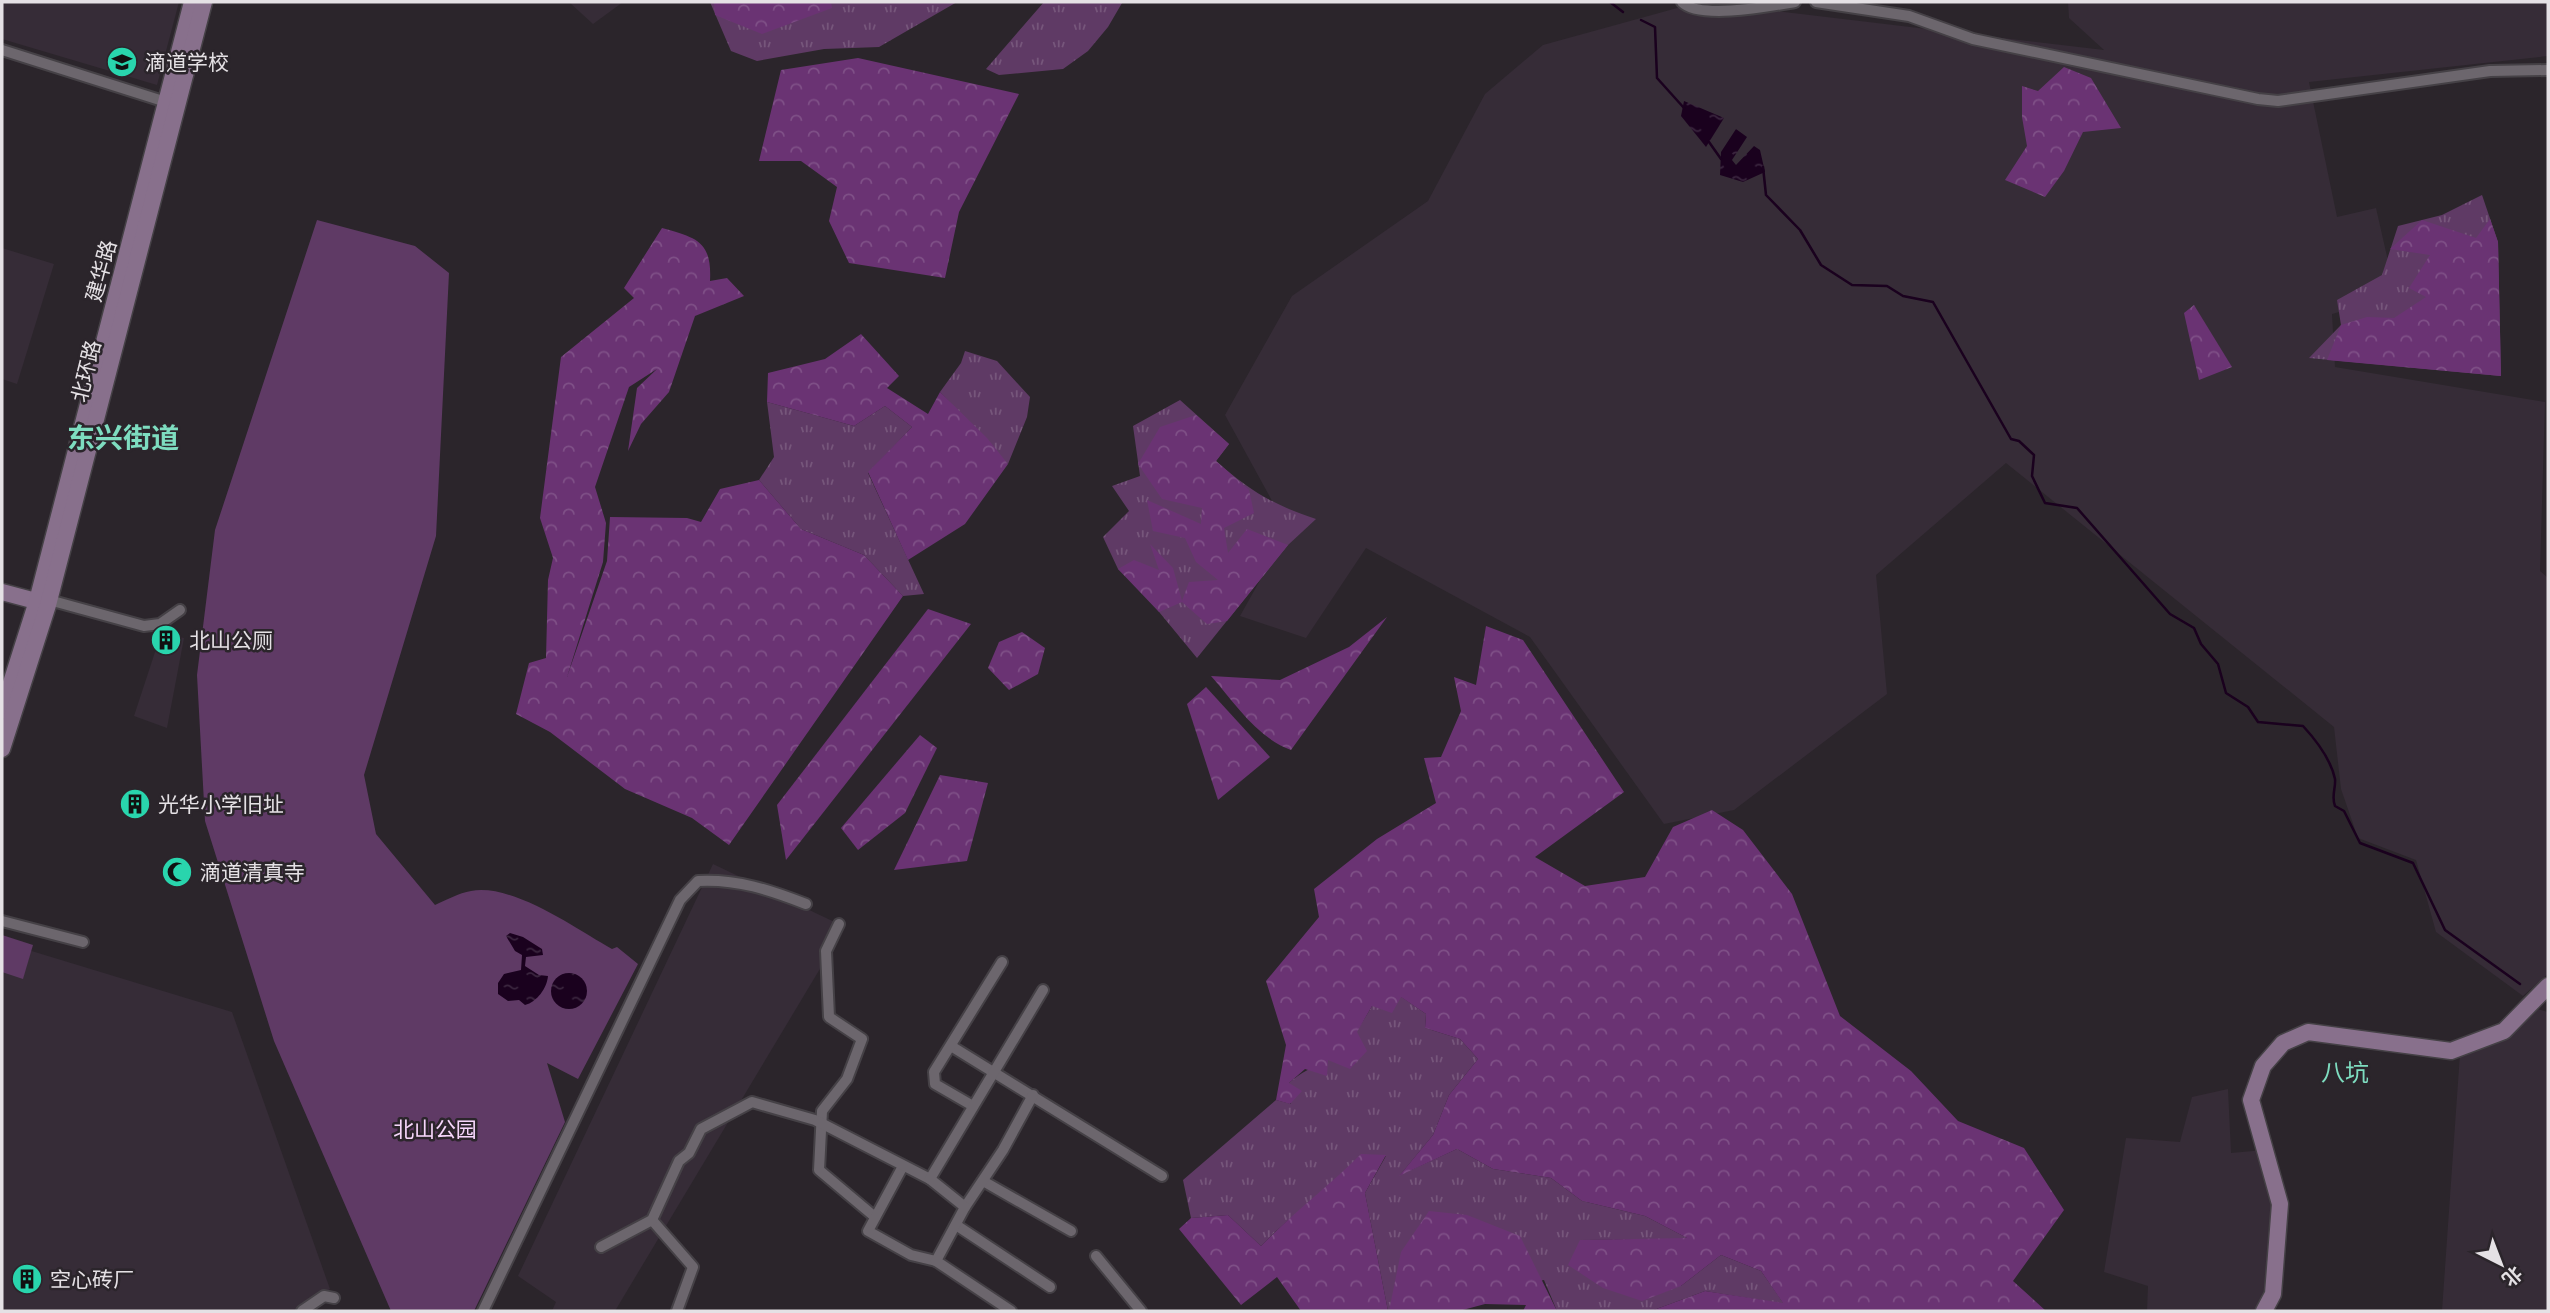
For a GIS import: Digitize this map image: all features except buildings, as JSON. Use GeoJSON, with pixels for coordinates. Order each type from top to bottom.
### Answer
{"type":"FeatureCollection","features":[{"type":"Feature","properties":{"kind":"street","name":"建华路"},"geometry":{"type":"LineString","coordinates":[[2,711],[45,602],[192,2]]}},
{"type":"Feature","properties":{"kind":"street","name":"北环路"},"geometry":{"type":"LineString","coordinates":[[2,749],[45,602],[204,2]]}},
{"type":"Feature","properties":{"kind":"street"},"geometry":{"type":"LineString","coordinates":[[1682,2],[1686,6],[1721,10],[1745,10],[1795,2]]}},
{"type":"Feature","properties":{"kind":"street"},"geometry":{"type":"LineString","coordinates":[[1816,2],[1909,16],[1973,39],[2278,101],[2490,71],[2548,70]]}},
{"type":"Feature","properties":{"kind":"street"},"geometry":{"type":"LineString","coordinates":[[2,50],[166,102]]}},
{"type":"Feature","properties":{"kind":"street"},"geometry":{"type":"LineString","coordinates":[[2,593],[144,626],[160,624],[180,610]]}},
{"type":"Feature","properties":{"kind":"street"},"geometry":{"type":"LineString","coordinates":[[483,1311],[680,900],[698,881],[726,879],[765,888],[806,904]]}},
{"type":"Feature","properties":{"kind":"street"},"geometry":{"type":"LineString","coordinates":[[2,921],[83,942]]}},
{"type":"Feature","properties":{"kind":"street"},"geometry":{"type":"LineString","coordinates":[[839,924],[826,951],[828,1017],[862,1039],[847,1079],[821,1111],[820,1170],[875,1217]]}},
{"type":"Feature","properties":{"kind":"street"},"geometry":{"type":"LineString","coordinates":[[973,1106],[936,1084],[934,1072],[1002,962]]}},
{"type":"Feature","properties":{"kind":"street"},"geometry":{"type":"LineString","coordinates":[[2264,1311],[2273,1294],[2280,1204],[2251,1100],[2263,1066],[2276,1051],[2283,1043],[2308,1032],[2451,1051],[2504,1031],[2548,986]]}},
{"type":"Feature","properties":{"kind":"street"},"geometry":{"type":"LineString","coordinates":[[930,1179],[1043,990]]}},
{"type":"Feature","properties":{"kind":"street"},"geometry":{"type":"LineString","coordinates":[[951,1046],[1162,1176]]}},
{"type":"Feature","properties":{"kind":"street"},"geometry":{"type":"LineString","coordinates":[[936,1262],[965,1207],[1033,1095]]}},
{"type":"Feature","properties":{"kind":"street"},"geometry":{"type":"LineString","coordinates":[[601,1247],[652,1220],[679,1161],[689,1153],[701,1129],[752,1102],[820,1123],[858,1140],[930,1179],[965,1207]]}},
{"type":"Feature","properties":{"kind":"street"},"geometry":{"type":"LineString","coordinates":[[902,1166],[868,1231],[911,1255],[936,1262],[1011,1311]]}},
{"type":"Feature","properties":{"kind":"street"},"geometry":{"type":"LineString","coordinates":[[983,1181],[1071,1231]]}},
{"type":"Feature","properties":{"kind":"street"},"geometry":{"type":"LineString","coordinates":[[652,1220],[693,1268],[677,1311]]}},
{"type":"Feature","properties":{"kind":"street"},"geometry":{"type":"LineString","coordinates":[[956,1225],[1050,1287]]}},
{"type":"Feature","properties":{"kind":"street"},"geometry":{"type":"LineString","coordinates":[[1096,1256],[1141,1311]]}},
{"type":"Feature","properties":{"kind":"street"},"geometry":{"type":"LineString","coordinates":[[302,1311],[324,1296],[334,1298]]}},
{"type":"Feature","properties":{"kind":"shaded area","name":"滴道学校"},"geometry":{"type":"Polygon","coordinates":[[[2,2],[179,2],[157,85],[2,39],[2,2]]]}},
{"type":"Feature","properties":{"kind":"shaded area"},"geometry":{"type":"Polygon","coordinates":[[[569,2],[623,2],[593,24],[569,2]]]}},
{"type":"Feature","properties":{"kind":"shaded area"},"geometry":{"type":"Polygon","coordinates":[[[1699,2],[2104,50],[2069,18],[2068,2],[2548,2],[2548,56],[2309,82],[2337,217],[2376,208],[2396,296],[2332,314],[2335,367],[2545,402],[2540,571],[2548,578],[2548,974],[2523,996],[2436,932],[2416,860],[2358,838],[2341,789],[2334,727],[2006,463],[1876,575],[1887,694],[1734,810],[1664,824],[1530,637],[1366,548],[1306,638],[1240,616],[1288,530],[1225,415],[1292,296],[1428,201],[1485,94],[1543,45],[1699,2]]]}},
{"type":"Feature","properties":{"kind":"shaded area"},"geometry":{"type":"Polygon","coordinates":[[[2,248],[54,264],[17,384],[2,379],[2,248]]]}},
{"type":"Feature","properties":{"kind":"shaded area"},"geometry":{"type":"Polygon","coordinates":[[[175,636],[184,638],[167,728],[134,716],[156,649],[170,653],[175,636]]]}},
{"type":"Feature","properties":{"kind":"shaded area"},"geometry":{"type":"Polygon","coordinates":[[[713,864],[845,927],[615,1311],[552,1311],[556,1302],[518,1276],[713,864]]]}},
{"type":"Feature","properties":{"kind":"shaded area"},"geometry":{"type":"Polygon","coordinates":[[[2,942],[232,1012],[330,1289],[300,1311],[2,1311],[2,942]]]}},
{"type":"Feature","properties":{"kind":"shaded area"},"geometry":{"type":"Polygon","coordinates":[[[2537,1009],[2548,1012],[2548,1311],[2442,1311],[2460,1054],[2537,1009]]]}},
{"type":"Feature","properties":{"kind":"shaded area"},"geometry":{"type":"Polygon","coordinates":[[[2228,1089],[2231,1153],[2264,1150],[2279,1216],[2262,1311],[2147,1311],[2148,1286],[2104,1272],[2126,1138],[2180,1142],[2192,1097],[2228,1089]]]}},
{"type":"Feature","properties":{"kind":"green space"},"geometry":{"type":"Polygon","coordinates":[[[710,2],[957,2],[879,47],[824,49],[757,61],[731,51],[710,2]]]}},
{"type":"Feature","properties":{"kind":"green space"},"geometry":{"type":"Polygon","coordinates":[[[714,2],[831,2],[832,8],[762,34],[715,15],[714,2]]]}},
{"type":"Feature","properties":{"kind":"green space"},"geometry":{"type":"Polygon","coordinates":[[[1044,2],[1140,2],[1122,3],[1108,27],[1088,51],[1063,69],[999,75],[986,69],[1044,2]]]}},
{"type":"Feature","properties":{"kind":"green space"},"geometry":{"type":"Polygon","coordinates":[[[858,58],[1019,94],[959,212],[945,278],[849,263],[829,221],[837,187],[801,161],[759,161],[781,70],[858,58]]]}},
{"type":"Feature","properties":{"kind":"green space"},"geometry":{"type":"Polygon","coordinates":[[[2064,67],[2091,78],[2121,128],[2083,132],[2064,171],[2045,197],[2005,180],[2027,146],[2022,117],[2022,86],[2038,91],[2064,67]]]}},
{"type":"Feature","properties":{"kind":"green space"},"geometry":{"type":"Polygon","coordinates":[[[2482,195],[2498,242],[2501,376],[2309,358],[2341,325],[2337,300],[2382,275],[2398,226],[2442,215],[2482,195]]]}},
{"type":"Feature","properties":{"kind":"green space"},"geometry":{"type":"Polygon","coordinates":[[[2490,219],[2498,242],[2501,376],[2327,360],[2341,325],[2367,317],[2394,318],[2426,297],[2409,288],[2430,255],[2390,249],[2422,220],[2476,238],[2490,219]]]}},
{"type":"Feature","properties":{"kind":"green space","name":"北山公园"},"geometry":{"type":"Polygon","coordinates":[[[317,220],[415,246],[449,273],[436,536],[364,775],[376,834],[435,905],[471,891],[488,890],[506,894],[544,910],[612,949],[617,947],[638,964],[578,1079],[547,1063],[565,1122],[474,1311],[391,1311],[274,1041],[205,821],[197,675],[215,530],[317,220]]]}},
{"type":"Feature","properties":{"kind":"green space"},"geometry":{"type":"Polygon","coordinates":[[[662,228],[700,243],[708,257],[710,281],[727,278],[744,296],[695,316],[669,392],[641,424],[628,451],[637,388],[657,369],[629,387],[595,487],[606,523],[603,562],[567,677],[607,561],[610,517],[687,518],[701,522],[720,489],[759,480],[801,529],[864,555],[903,596],[729,845],[692,818],[625,789],[550,732],[516,714],[529,663],[546,658],[548,580],[553,558],[540,518],[561,357],[634,298],[624,288],[662,228]]]}},
{"type":"Feature","properties":{"kind":"green space"},"geometry":{"type":"Polygon","coordinates":[[[2194,305],[2232,367],[2199,380],[2184,313],[2194,305]]]}},
{"type":"Feature","properties":{"kind":"green space"},"geometry":{"type":"Polygon","coordinates":[[[861,334],[899,376],[887,388],[928,414],[940,392],[987,438],[1008,464],[965,524],[908,560],[868,472],[912,427],[885,406],[854,426],[767,402],[768,373],[825,359],[861,334]]]}},
{"type":"Feature","properties":{"kind":"green space"},"geometry":{"type":"Polygon","coordinates":[[[965,351],[997,361],[1030,397],[1027,417],[1008,464],[940,392],[961,363],[965,351]]]}},
{"type":"Feature","properties":{"kind":"green space"},"geometry":{"type":"Polygon","coordinates":[[[1180,400],[1229,444],[1216,461],[1263,496],[1316,519],[1288,545],[1197,658],[1141,590],[1118,569],[1103,537],[1129,511],[1112,486],[1140,476],[1133,426],[1180,400]]]}},
{"type":"Feature","properties":{"kind":"green space"},"geometry":{"type":"Polygon","coordinates":[[[767,402],[854,426],[885,406],[912,427],[868,473],[924,594],[903,596],[864,555],[801,529],[759,480],[774,457],[767,402]]]}},
{"type":"Feature","properties":{"kind":"green space"},"geometry":{"type":"Polygon","coordinates":[[[1196,415],[1229,444],[1216,461],[1249,490],[1254,513],[1224,528],[1228,553],[1247,529],[1288,545],[1227,621],[1207,624],[1182,602],[1159,612],[1118,569],[1134,560],[1159,570],[1150,544],[1173,568],[1182,601],[1189,582],[1218,580],[1196,562],[1185,538],[1153,531],[1147,500],[1201,524],[1202,508],[1162,499],[1138,464],[1160,427],[1196,415]]]}},
{"type":"Feature","properties":{"kind":"green space"},"geometry":{"type":"Polygon","coordinates":[[[928,609],[971,624],[786,860],[777,805],[928,609]]]}},
{"type":"Feature","properties":{"kind":"green space"},"geometry":{"type":"Polygon","coordinates":[[[1387,617],[1291,750],[1257,728],[1211,676],[1280,680],[1349,647],[1387,617]]]}},
{"type":"Feature","properties":{"kind":"green space"},"geometry":{"type":"Polygon","coordinates":[[[1486,626],[1523,640],[1624,792],[1535,857],[1585,886],[1645,877],[1673,827],[1712,810],[1743,830],[1792,894],[1840,1016],[1911,1071],[1958,1121],[2024,1148],[2064,1210],[2013,1281],[2046,1311],[1651,1311],[1705,1291],[1783,1303],[1761,1271],[1721,1255],[1681,1286],[1642,1301],[1603,1288],[1568,1265],[1580,1240],[1687,1238],[1645,1216],[1582,1201],[1551,1178],[1493,1169],[1457,1149],[1399,1176],[1433,1135],[1449,1095],[1478,1059],[1460,1039],[1425,1028],[1426,1014],[1401,997],[1392,1013],[1372,1006],[1357,1032],[1367,1051],[1350,1069],[1328,1060],[1327,1076],[1305,1069],[1289,1083],[1302,1091],[1290,1104],[1276,1100],[1286,1045],[1266,981],[1319,917],[1314,889],[1377,839],[1436,803],[1424,758],[1441,757],[1461,711],[1454,677],[1476,685],[1486,626]]]}},
{"type":"Feature","properties":{"kind":"green space"},"geometry":{"type":"Polygon","coordinates":[[[1022,632],[1045,648],[1038,674],[1009,690],[988,668],[999,642],[1022,632]]]}},
{"type":"Feature","properties":{"kind":"green space"},"geometry":{"type":"Polygon","coordinates":[[[1206,687],[1270,757],[1218,800],[1187,704],[1206,687]]]}},
{"type":"Feature","properties":{"kind":"green space"},"geometry":{"type":"Polygon","coordinates":[[[920,735],[937,748],[905,813],[858,850],[841,828],[920,735]]]}},
{"type":"Feature","properties":{"kind":"green space"},"geometry":{"type":"Polygon","coordinates":[[[940,775],[988,783],[967,861],[894,870],[940,775]]]}},
{"type":"Feature","properties":{"kind":"green space"},"geometry":{"type":"Polygon","coordinates":[[[2,935],[33,945],[23,979],[2,972],[2,935]]]}},
{"type":"Feature","properties":{"kind":"green space"},"geometry":{"type":"Polygon","coordinates":[[[1400,996],[1426,1014],[1425,1028],[1460,1039],[1478,1059],[1449,1095],[1433,1135],[1400,1175],[1457,1149],[1493,1169],[1551,1178],[1582,1201],[1645,1216],[1689,1239],[1580,1240],[1681,1286],[1721,1255],[1761,1271],[1784,1304],[1705,1291],[1651,1311],[1557,1311],[1544,1280],[1388,1311],[1365,1193],[1386,1156],[1320,1196],[1261,1246],[1228,1215],[1191,1218],[1183,1180],[1276,1100],[1291,1104],[1289,1083],[1340,1050],[1358,1029],[1372,1006],[1400,996]]]}},
{"type":"Feature","properties":{"kind":"green space"},"geometry":{"type":"Polygon","coordinates":[[[1361,1154],[1386,1155],[1365,1193],[1388,1311],[1301,1311],[1277,1277],[1241,1305],[1179,1229],[1191,1218],[1228,1215],[1261,1246],[1361,1154]]]}},
{"type":"Feature","properties":{"kind":"green space"},"geometry":{"type":"Polygon","coordinates":[[[1429,1211],[1467,1215],[1520,1236],[1557,1311],[1523,1311],[1526,1305],[1485,1304],[1459,1311],[1389,1311],[1401,1252],[1429,1211]]]}},
{"type":"Feature","properties":{"kind":"water"},"geometry":{"type":"Polygon","coordinates":[[[1684,101],[1724,118],[1706,147],[1681,116],[1684,101]]]}},
{"type":"Feature","properties":{"kind":"water"},"geometry":{"type":"Polygon","coordinates":[[[1736,129],[1747,137],[1732,160],[1736,165],[1754,146],[1760,150],[1765,172],[1743,182],[1720,175],[1721,152],[1736,129]]]}},
{"type":"Feature","properties":{"kind":"water"},"geometry":{"type":"Polygon","coordinates":[[[510,933],[523,937],[542,949],[543,955],[526,957],[525,966],[539,975],[548,976],[541,994],[525,1005],[519,1000],[508,1001],[498,994],[498,983],[504,974],[521,970],[522,955],[515,951],[506,936],[510,933]]]}},
{"type":"Feature","properties":{"kind":"water"},"geometry":{"type":"Polygon","coordinates":[[[569,973],[582,978],[587,991],[582,1004],[569,1009],[556,1004],[551,991],[556,978],[569,973]]]}},
{"type":"Feature","properties":{"kind":"waterway"},"geometry":{"type":"LineString","coordinates":[[1610,2],[1623,12]]}},
{"type":"Feature","properties":{"kind":"waterway"},"geometry":{"type":"LineString","coordinates":[[1641,20],[1655,27],[1657,78],[1684,108]]}},
{"type":"Feature","properties":{"kind":"waterway"},"geometry":{"type":"LineString","coordinates":[[1709,142],[1721,159]]}},
{"type":"Feature","properties":{"kind":"waterway"},"geometry":{"type":"LineString","coordinates":[[1763,167],[1766,195],[1800,230],[1821,265],[1852,285],[1887,286],[1903,296],[1933,302],[2011,439],[2019,441],[2034,455],[2032,476],[2045,503],[2077,508],[2170,614],[2194,628],[2201,644],[2218,664],[2226,693],[2248,707],[2258,722],[2303,726],[2330,765],[2335,779],[2335,806],[2344,811],[2360,843],[2413,863],[2445,930],[2520,984]]}},
{"type":"Feature","properties":{"kind":"place","name":"滴道学校"},"geometry":{"type":"Point","coordinates":[122,62]}},
{"type":"Feature","properties":{"kind":"place","name":"北山公厕"},"geometry":{"type":"Point","coordinates":[166,640]}},
{"type":"Feature","properties":{"kind":"place","name":"光华小学旧址"},"geometry":{"type":"Point","coordinates":[135,804]}},
{"type":"Feature","properties":{"kind":"place","name":"滴道清真寺"},"geometry":{"type":"Point","coordinates":[177,872]}},
{"type":"Feature","properties":{"kind":"place","name":"空心砖厂"},"geometry":{"type":"Point","coordinates":[27,1279]}},
{"type":"Feature","properties":{"kind":"district","name":"东兴街道"},"geometry":{"type":"Point","coordinates":[123,438]}},
{"type":"Feature","properties":{"kind":"district","name":"八坑"},"geometry":{"type":"Point","coordinates":[2345,1072]}}]}
